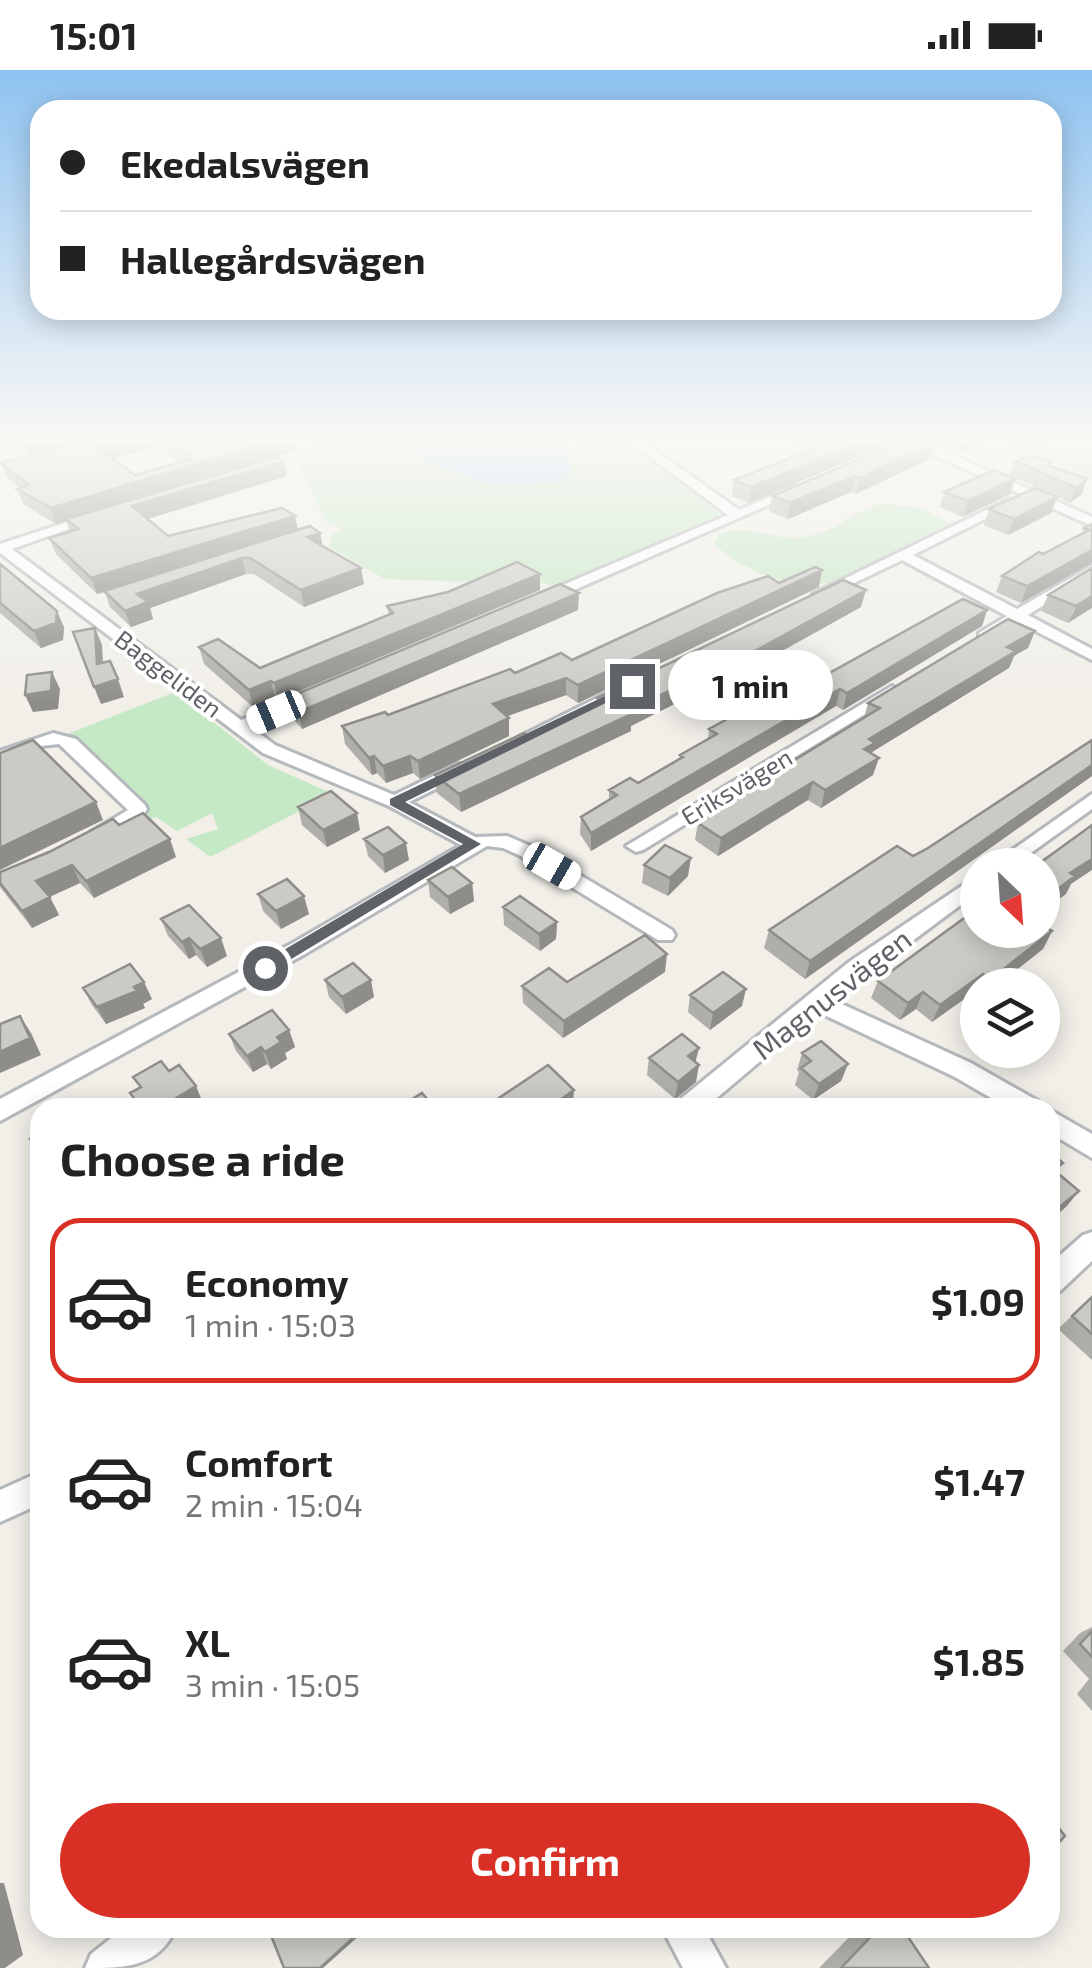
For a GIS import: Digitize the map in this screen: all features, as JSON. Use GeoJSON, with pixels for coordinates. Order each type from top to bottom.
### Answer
{"type":"FeatureCollection","features":[{"type":"Feature","properties":{"kind":"street"},"geometry":{"type":"LineString","coordinates":[[1,548],[62,529]]}},
{"type":"Feature","properties":{"kind":"street"},"geometry":{"type":"LineString","coordinates":[[523,607],[705,529]]}},
{"type":"Feature","properties":{"kind":"street"},"geometry":{"type":"LineString","coordinates":[[801,604],[955,529]]}},
{"type":"Feature","properties":{"kind":"street","name":"Baggeliden"},"geometry":{"type":"LineString","coordinates":[[1,548],[269,749],[395,802],[474,844],[493,839],[526,850],[665,935]]}},
{"type":"Feature","properties":{"kind":"street"},"geometry":{"type":"LineString","coordinates":[[901,554],[1092,655]]}},
{"type":"Feature","properties":{"kind":"street"},"geometry":{"type":"LineString","coordinates":[[974,642],[1092,570]]}},
{"type":"Feature","properties":{"kind":"street"},"geometry":{"type":"LineString","coordinates":[[81,608],[100,602]]}},
{"type":"Feature","properties":{"kind":"street"},"geometry":{"type":"LineString","coordinates":[[395,802],[642,681]]}},
{"type":"Feature","properties":{"kind":"street","name":"Eriksvägen"},"geometry":{"type":"LineString","coordinates":[[636,846],[906,683]]}},
{"type":"Feature","properties":{"kind":"street"},"geometry":{"type":"LineString","coordinates":[[241,726],[329,689]]}},
{"type":"Feature","properties":{"kind":"street"},"geometry":{"type":"LineString","coordinates":[[0,757],[38,742],[64,738],[106,775],[134,803],[138,813],[88,840]]}},
{"type":"Feature","properties":{"kind":"street"},"geometry":{"type":"LineString","coordinates":[[1026,848],[1092,800]]}},
{"type":"Feature","properties":{"kind":"street"},"geometry":{"type":"LineString","coordinates":[[0,1111],[298,949],[474,844]]}},
{"type":"Feature","properties":{"kind":"street","name":"Magnusvägen"},"geometry":{"type":"LineString","coordinates":[[699,1098],[815,1001],[960,895]]}},
{"type":"Feature","properties":{"kind":"street"},"geometry":{"type":"LineString","coordinates":[[815,1001],[950,1064],[1011,1098]]}},
{"type":"Feature","properties":{"kind":"street"},"geometry":{"type":"LineString","coordinates":[[1060,1126],[1092,1146]]}},
{"type":"Feature","properties":{"kind":"street"},"geometry":{"type":"LineString","coordinates":[[1060,1273],[1092,1244]]}},
{"type":"Feature","properties":{"kind":"street"},"geometry":{"type":"LineString","coordinates":[[0,1506],[30,1492]]}},
{"type":"Feature","properties":{"kind":"street"},"geometry":{"type":"LineString","coordinates":[[106,1968],[144,1938]]}},
{"type":"Feature","properties":{"kind":"street"},"geometry":{"type":"LineString","coordinates":[[688,1938],[706,1968]]}},
{"type":"Feature","properties":{"kind":"green space"},"geometry":{"type":"Polygon","coordinates":[[[341,529],[698,529],[575,583],[553,586],[520,577],[472,582],[385,579],[329,547],[331,535],[341,529]]]}},
{"type":"Feature","properties":{"kind":"green space"},"geometry":{"type":"Polygon","coordinates":[[[830,529],[946,529],[838,582],[803,583],[772,578],[714,545],[719,534],[730,531],[793,538],[830,529]]]}},
{"type":"Feature","properties":{"kind":"green space"},"geometry":{"type":"Polygon","coordinates":[[[175,692],[268,765],[333,794],[210,857],[186,839],[218,829],[212,813],[177,831],[156,817],[148,820],[148,806],[65,735],[175,692]]]}},
{"type":"Feature","properties":{"kind":"building"},"geometry":{"type":"Polygon","coordinates":[[[79,529],[159,529],[168,536],[198,529],[254,529],[91,578],[49,538],[79,529]]]}},
{"type":"Feature","properties":{"kind":"building"},"geometry":{"type":"Polygon","coordinates":[[[302,529],[314,529],[320,533],[307,537],[361,568],[301,590],[250,558],[242,558],[137,594],[148,602],[125,611],[104,591],[302,529]]]}},
{"type":"Feature","properties":{"kind":"building"},"geometry":{"type":"Polygon","coordinates":[[[1085,529],[1092,529],[1092,550],[1027,586],[1002,576],[1039,552],[1043,554],[1089,530],[1085,529]]]}},
{"type":"Feature","properties":{"kind":"building"},"geometry":{"type":"Polygon","coordinates":[[[517,562],[540,574],[249,690],[199,647],[218,639],[260,668],[393,613],[387,606],[448,592],[517,562]]]}},
{"type":"Feature","properties":{"kind":"building"},"geometry":{"type":"Polygon","coordinates":[[[0,564],[57,611],[56,623],[34,631],[0,603],[0,564]]]}},
{"type":"Feature","properties":{"kind":"building"},"geometry":{"type":"Polygon","coordinates":[[[815,567],[822,570],[578,685],[566,678],[493,704],[509,718],[418,761],[410,756],[383,766],[374,756],[369,758],[342,726],[385,712],[388,715],[510,669],[515,673],[561,653],[572,660],[717,593],[768,576],[779,583],[815,567]]]}},
{"type":"Feature","properties":{"kind":"building"},"geometry":{"type":"Polygon","coordinates":[[[1092,568],[1092,596],[1076,606],[1048,595],[1092,568]]]}},
{"type":"Feature","properties":{"kind":"building"},"geometry":{"type":"Polygon","coordinates":[[[843,580],[866,590],[757,650],[813,682],[963,599],[987,610],[847,693],[840,689],[591,833],[581,817],[617,795],[609,790],[630,778],[638,783],[683,757],[680,755],[717,734],[709,729],[784,688],[743,663],[717,676],[708,672],[628,711],[632,714],[459,794],[435,775],[524,733],[529,737],[566,720],[603,702],[597,698],[843,580]]]}},
{"type":"Feature","properties":{"kind":"building"},"geometry":{"type":"Polygon","coordinates":[[[560,584],[579,593],[299,712],[287,698],[560,584]]]}},
{"type":"Feature","properties":{"kind":"building"},"geometry":{"type":"Polygon","coordinates":[[[1008,619],[1035,631],[1007,647],[1016,651],[869,739],[875,743],[864,749],[879,758],[825,790],[813,782],[721,838],[698,823],[880,708],[868,703],[1008,619]]]}},
{"type":"Feature","properties":{"kind":"building"},"geometry":{"type":"Polygon","coordinates":[[[95,628],[97,664],[110,661],[118,679],[94,687],[73,632],[95,628]]]}},
{"type":"Feature","properties":{"kind":"building"},"geometry":{"type":"Polygon","coordinates":[[[52,672],[51,691],[25,695],[27,675],[52,672]]]}},
{"type":"Feature","properties":{"kind":"building"},"geometry":{"type":"Polygon","coordinates":[[[33,740],[96,802],[0,848],[0,753],[33,740]]]}},
{"type":"Feature","properties":{"kind":"building"},"geometry":{"type":"Polygon","coordinates":[[[1092,740],[1092,765],[973,848],[960,848],[960,857],[810,961],[769,930],[897,846],[913,856],[1092,740]]]}},
{"type":"Feature","properties":{"kind":"building"},"geometry":{"type":"Polygon","coordinates":[[[331,791],[357,813],[323,830],[298,807],[331,791]]]}},
{"type":"Feature","properties":{"kind":"building"},"geometry":{"type":"Polygon","coordinates":[[[143,813],[170,839],[86,881],[72,865],[36,881],[50,897],[22,911],[0,883],[0,872],[113,819],[119,825],[143,813]]]}},
{"type":"Feature","properties":{"kind":"building"},"geometry":{"type":"Polygon","coordinates":[[[1092,825],[1092,859],[1070,873],[1075,876],[1060,887],[1060,848],[1092,825]]]}},
{"type":"Feature","properties":{"kind":"building"},"geometry":{"type":"Polygon","coordinates":[[[388,827],[406,843],[383,855],[364,839],[388,827]]]}},
{"type":"Feature","properties":{"kind":"building"},"geometry":{"type":"Polygon","coordinates":[[[665,845],[691,858],[670,878],[644,865],[665,845]]]}},
{"type":"Feature","properties":{"kind":"building"},"geometry":{"type":"Polygon","coordinates":[[[452,867],[472,883],[448,897],[428,880],[452,867]]]}},
{"type":"Feature","properties":{"kind":"building"},"geometry":{"type":"Polygon","coordinates":[[[287,879],[304,896],[276,911],[258,894],[287,879]]]}},
{"type":"Feature","properties":{"kind":"building"},"geometry":{"type":"Polygon","coordinates":[[[520,896],[557,922],[539,934],[503,907],[520,896]]]}},
{"type":"Feature","properties":{"kind":"building"},"geometry":{"type":"Polygon","coordinates":[[[189,905],[221,938],[200,949],[189,938],[182,942],[161,919],[189,905]]]}},
{"type":"Feature","properties":{"kind":"building"},"geometry":{"type":"Polygon","coordinates":[[[960,921],[960,948],[1030,948],[1005,968],[960,968],[960,991],[940,1005],[923,992],[908,1003],[878,981],[960,921]]]}},
{"type":"Feature","properties":{"kind":"building"},"geometry":{"type":"Polygon","coordinates":[[[645,935],[667,954],[564,1021],[522,986],[549,968],[567,982],[645,935]]]}},
{"type":"Feature","properties":{"kind":"building"},"geometry":{"type":"Polygon","coordinates":[[[353,963],[371,980],[342,997],[325,980],[353,963]]]}},
{"type":"Feature","properties":{"kind":"building"},"geometry":{"type":"Polygon","coordinates":[[[130,964],[144,982],[134,987],[137,991],[97,1007],[83,988],[130,964]]]}},
{"type":"Feature","properties":{"kind":"building"},"geometry":{"type":"Polygon","coordinates":[[[723,972],[746,989],[713,1013],[690,995],[723,972]]]}},
{"type":"Feature","properties":{"kind":"building"},"geometry":{"type":"Polygon","coordinates":[[[272,1010],[289,1030],[277,1037],[281,1042],[265,1052],[261,1047],[247,1056],[229,1034],[272,1010]]]}},
{"type":"Feature","properties":{"kind":"building"},"geometry":{"type":"Polygon","coordinates":[[[20,1016],[30,1038],[0,1052],[0,1024],[20,1016]]]}},
{"type":"Feature","properties":{"kind":"building"},"geometry":{"type":"Polygon","coordinates":[[[682,1034],[699,1048],[688,1056],[699,1065],[678,1082],[649,1058],[682,1034]]]}},
{"type":"Feature","properties":{"kind":"building"},"geometry":{"type":"Polygon","coordinates":[[[821,1041],[848,1064],[819,1084],[801,1068],[811,1061],[802,1053],[821,1041]]]}},
{"type":"Feature","properties":{"kind":"building"},"geometry":{"type":"Polygon","coordinates":[[[161,1061],[169,1071],[179,1065],[196,1086],[176,1098],[134,1098],[130,1093],[141,1087],[133,1077],[161,1061]]]}},
{"type":"Feature","properties":{"kind":"building"},"geometry":{"type":"Polygon","coordinates":[[[548,1065],[574,1090],[563,1098],[499,1098],[548,1065]]]}},
{"type":"Feature","properties":{"kind":"building"},"geometry":{"type":"Polygon","coordinates":[[[1060,1175],[1079,1191],[1060,1207],[1060,1175]]]}},
{"type":"Feature","properties":{"kind":"building"},"geometry":{"type":"Polygon","coordinates":[[[1092,1297],[1092,1334],[1072,1316],[1092,1297]]]}},
{"type":"Feature","properties":{"kind":"building"},"geometry":{"type":"Polygon","coordinates":[[[1092,1631],[1092,1657],[1080,1644],[1092,1631]]]}},
{"type":"Feature","properties":{"kind":"building"},"geometry":{"type":"Polygon","coordinates":[[[272,1938],[353,1938],[320,1968],[284,1968],[272,1938]]]}},
{"type":"Feature","properties":{"kind":"building"},"geometry":{"type":"Polygon","coordinates":[[[870,1938],[909,1938],[929,1968],[841,1968],[870,1938]]]}},
{"type":"Feature","properties":{"kind":"route"},"geometry":{"type":"LineString","coordinates":[[265,968],[474,844],[395,802],[632,686]]}}]}
